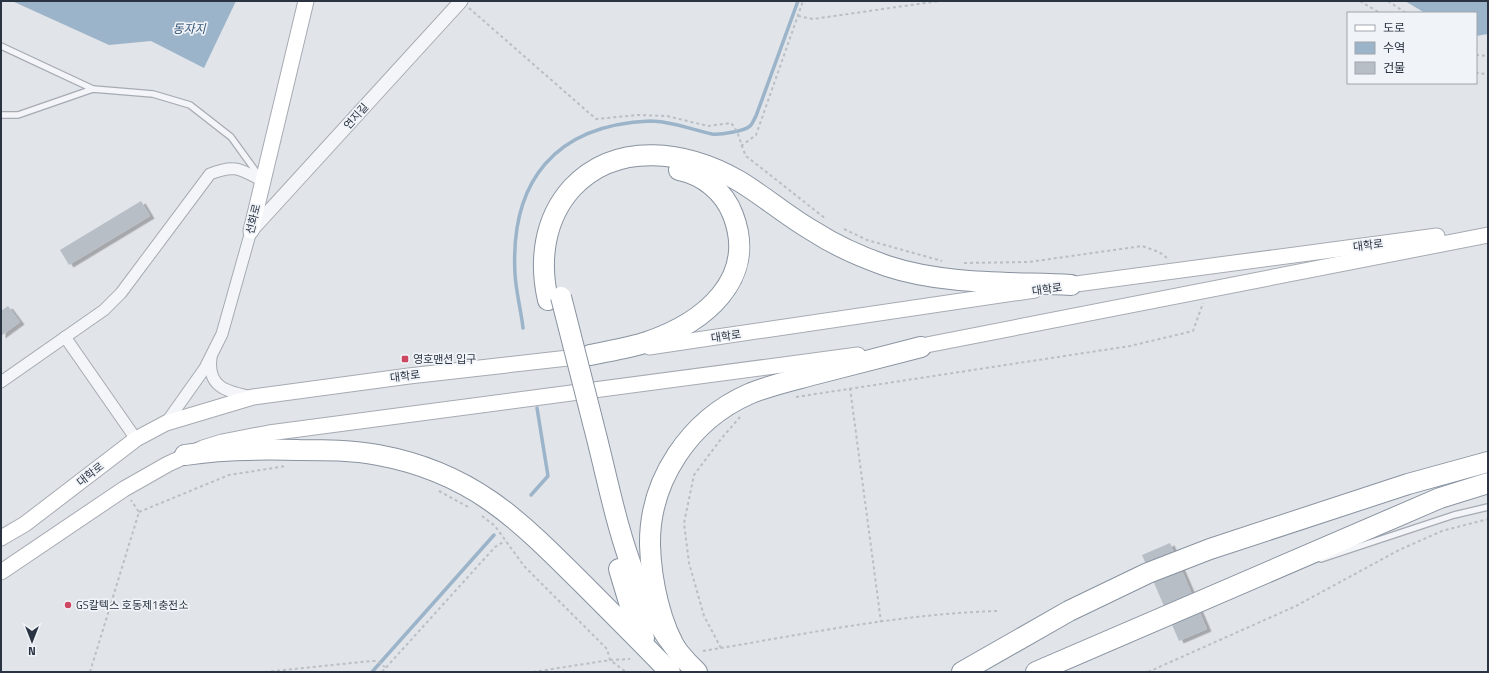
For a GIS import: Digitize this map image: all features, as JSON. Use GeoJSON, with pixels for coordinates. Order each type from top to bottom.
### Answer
{"type":"FeatureCollection","features":[{"type":"Feature","properties":{"kind":"highway"},"geometry":{"type":"LineString","coordinates":[[671,664],[651,613],[636,581],[627,554],[587,424],[554,299],[544,275],[545,249],[548,233],[559,205],[571,190],[591,171],[613,160],[639,155],[681,158],[714,168],[751,189],[783,212],[833,243],[888,266],[920,274],[947,278],[1071,285]]}},
{"type":"Feature","properties":{"kind":"highway"},"geometry":{"type":"LineString","coordinates":[[554,299],[557,277],[557,256],[562,229],[569,214],[579,200],[600,180],[623,170],[635,168],[674,168],[693,174],[705,180],[720,194],[731,209],[738,236],[738,262],[728,286],[715,303],[690,322],[663,336],[631,346],[590,355]]}},
{"type":"Feature","properties":{"kind":"highway"},"geometry":{"type":"LineString","coordinates":[[671,664],[667,628],[653,578],[650,542],[651,525],[656,501],[669,467],[679,451],[710,418],[749,394],[785,382],[921,347]]}},
{"type":"Feature","properties":{"kind":"highway"},"geometry":{"type":"LineString","coordinates":[[185,455],[243,450],[357,452],[396,459],[453,479],[488,498],[526,528],[671,664],[697,672]]}},
{"type":"Feature","properties":{"kind":"highway"},"geometry":{"type":"LineString","coordinates":[[962,672],[1069,611],[1148,573],[1210,549],[1385,492],[1488,462]]}},
{"type":"Feature","properties":{"kind":"highway"},"geometry":{"type":"LineString","coordinates":[[1036,672],[1440,498],[1488,483]]}},
{"type":"Feature","properties":{"kind":"main road","name":"선화로"},"geometry":{"type":"LineString","coordinates":[[251,231],[306,1]]}},
{"type":"Feature","properties":{"kind":"main road","name":"대학로"},"geometry":{"type":"LineString","coordinates":[[1,538],[25,524],[136,439],[166,423],[253,397],[409,376],[590,355],[1183,269],[1488,229]]}},
{"type":"Feature","properties":{"kind":"main road"},"geometry":{"type":"LineString","coordinates":[[1,572],[124,489],[185,455],[222,442],[258,435],[921,347],[1488,235]]}},
{"type":"Feature","properties":{"kind":"street","name":"연지길"},"geometry":{"type":"LineString","coordinates":[[251,231],[461,1]]}},
{"type":"Feature","properties":{"kind":"street"},"geometry":{"type":"LineString","coordinates":[[1,382],[104,310],[121,292],[210,174],[230,168],[241,170],[263,181]]}},
{"type":"Feature","properties":{"kind":"street","name":"선화로"},"geometry":{"type":"LineString","coordinates":[[166,423],[205,368],[222,334],[251,231]]}},
{"type":"Feature","properties":{"kind":"street"},"geometry":{"type":"LineString","coordinates":[[65,337],[136,439]]}},
{"type":"Feature","properties":{"kind":"street"},"geometry":{"type":"LineString","coordinates":[[212,353],[210,368],[215,382],[229,392],[253,397]]}},
{"type":"Feature","properties":{"kind":"lane"},"geometry":{"type":"LineString","coordinates":[[1,46],[92,89],[152,94],[190,105],[231,137],[263,181]]}},
{"type":"Feature","properties":{"kind":"lane"},"geometry":{"type":"LineString","coordinates":[[1,115],[18,115],[92,89]]}},
{"type":"Feature","properties":{"kind":"lane"},"geometry":{"type":"LineString","coordinates":[[1313,562],[1454,515],[1488,506]]}},
{"type":"Feature","properties":{"kind":"lane"},"geometry":{"type":"LineString","coordinates":[[1209,597],[1291,570]]}},
{"type":"Feature","properties":{"kind":"path"},"geometry":{"type":"LineString","coordinates":[[461,1],[596,119],[638,115],[667,116],[708,126],[731,123],[735,127],[746,156],[831,223]]}},
{"type":"Feature","properties":{"kind":"path"},"geometry":{"type":"LineString","coordinates":[[741,146],[756,135],[803,1]]}},
{"type":"Feature","properties":{"kind":"path"},"geometry":{"type":"LineString","coordinates":[[798,16],[813,20],[940,1]]}},
{"type":"Feature","properties":{"kind":"path"},"geometry":{"type":"LineString","coordinates":[[1360,1],[1378,12]]}},
{"type":"Feature","properties":{"kind":"path"},"geometry":{"type":"LineString","coordinates":[[1388,1],[1404,12]]}},
{"type":"Feature","properties":{"kind":"path"},"geometry":{"type":"LineString","coordinates":[[1477,55],[1488,56]]}},
{"type":"Feature","properties":{"kind":"path"},"geometry":{"type":"LineString","coordinates":[[1477,73],[1479,74],[1488,73]]}},
{"type":"Feature","properties":{"kind":"path"},"geometry":{"type":"LineString","coordinates":[[838,227],[867,240],[943,262]]}},
{"type":"Feature","properties":{"kind":"path"},"geometry":{"type":"LineString","coordinates":[[959,264],[1029,262],[1142,246],[1159,252],[1183,269]]}},
{"type":"Feature","properties":{"kind":"path"},"geometry":{"type":"LineString","coordinates":[[791,397],[1130,346],[1193,331],[1207,291]]}},
{"type":"Feature","properties":{"kind":"path"},"geometry":{"type":"LineString","coordinates":[[850,388],[881,622]]}},
{"type":"Feature","properties":{"kind":"path"},"geometry":{"type":"LineString","coordinates":[[721,648],[704,616],[689,563],[684,523],[694,475],[721,439],[743,415]]}},
{"type":"Feature","properties":{"kind":"path"},"geometry":{"type":"LineString","coordinates":[[139,512],[229,475],[287,466]]}},
{"type":"Feature","properties":{"kind":"path"},"geometry":{"type":"LineString","coordinates":[[432,488],[472,509]]}},
{"type":"Feature","properties":{"kind":"path"},"geometry":{"type":"LineString","coordinates":[[124,489],[139,512]]}},
{"type":"Feature","properties":{"kind":"path"},"geometry":{"type":"LineString","coordinates":[[90,672],[139,512]]}},
{"type":"Feature","properties":{"kind":"path"},"geometry":{"type":"LineString","coordinates":[[479,513],[495,526],[524,566],[608,649],[610,660],[626,672]]}},
{"type":"Feature","properties":{"kind":"path"},"geometry":{"type":"LineString","coordinates":[[1148,672],[1296,606],[1399,550],[1435,534],[1488,519]]}},
{"type":"Feature","properties":{"kind":"path"},"geometry":{"type":"LineString","coordinates":[[382,672],[495,547],[505,540]]}},
{"type":"Feature","properties":{"kind":"path"},"geometry":{"type":"LineString","coordinates":[[703,651],[881,622],[962,612],[997,611]]}},
{"type":"Feature","properties":{"kind":"path"},"geometry":{"type":"LineString","coordinates":[[533,672],[610,660],[630,659]]}},
{"type":"Feature","properties":{"kind":"path"},"geometry":{"type":"LineString","coordinates":[[265,672],[371,661],[377,661],[386,668]]}},
{"type":"Feature","properties":{"kind":"water","name":"동자지"},"geometry":{"type":"Polygon","coordinates":[[[12,1],[236,1],[204,68],[151,41],[109,45],[12,1]]]}},
{"type":"Feature","properties":{"kind":"water"},"geometry":{"type":"Polygon","coordinates":[[[1405,1],[1488,1],[1488,34],[1477,36],[1477,12],[1423,12],[1405,1]]]}},
{"type":"Feature","properties":{"kind":"building"},"geometry":{"type":"Polygon","coordinates":[[[141,201],[150,216],[69,265],[60,250],[141,201]]]}},
{"type":"Feature","properties":{"kind":"building"},"geometry":{"type":"Polygon","coordinates":[[[8,306],[20,322],[1,336],[1,311],[8,306]]]}},
{"type":"Feature","properties":{"kind":"building"},"geometry":{"type":"Polygon","coordinates":[[[1170,543],[1207,629],[1179,641],[1142,555],[1170,543]]]}},
{"type":"Feature","properties":{"kind":"waterway"},"geometry":{"type":"LineString","coordinates":[[523,328],[515,274],[515,241],[521,211],[530,186],[545,164],[564,147],[588,134],[617,125],[658,121],[712,134],[732,132],[747,128],[751,125],[756,116],[798,1]]}},
{"type":"Feature","properties":{"kind":"waterway"},"geometry":{"type":"LineString","coordinates":[[531,495],[548,476],[537,408]]}},
{"type":"Feature","properties":{"kind":"waterway"},"geometry":{"type":"LineString","coordinates":[[372,672],[494,535]]}},
{"type":"Feature","properties":{"kind":"place","name":"영호맨션 입구"},"geometry":{"type":"Point","coordinates":[405,359]}},
{"type":"Feature","properties":{"kind":"place","name":"GS칼텍스 호동제1충전소"},"geometry":{"type":"Point","coordinates":[68,605]}}]}
